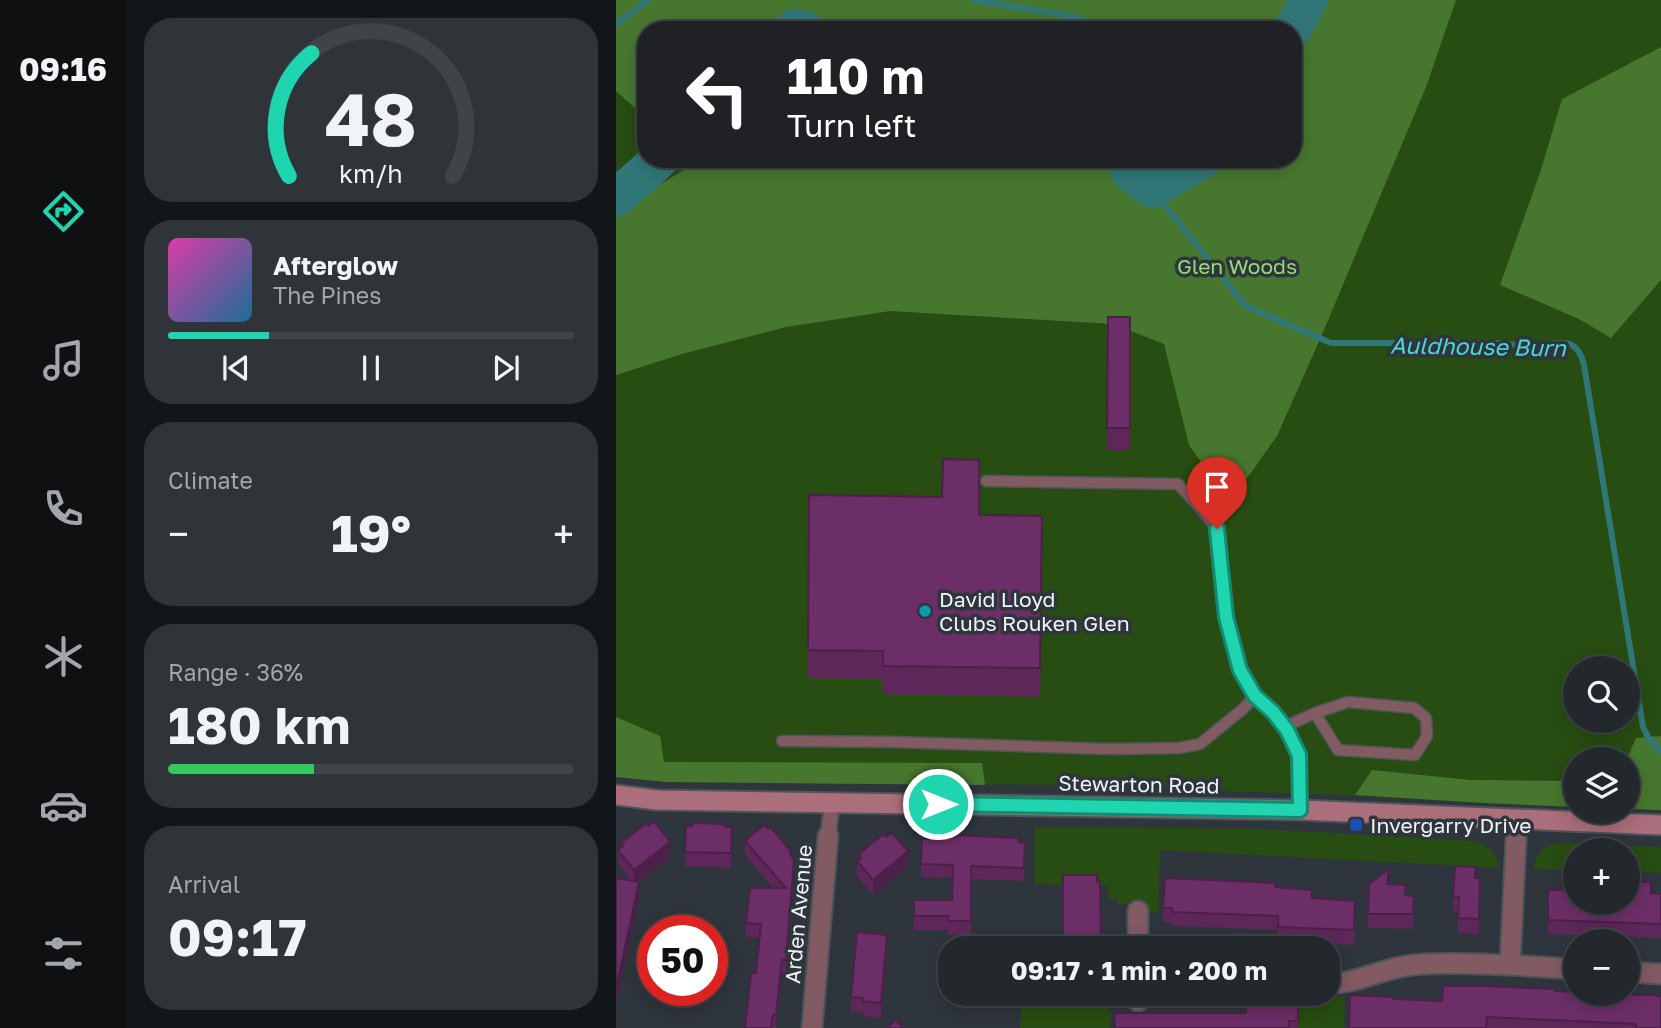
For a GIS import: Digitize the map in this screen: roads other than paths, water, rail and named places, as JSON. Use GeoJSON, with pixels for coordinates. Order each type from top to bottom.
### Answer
{"type":"FeatureCollection","features":[{"type":"Feature","properties":{"kind":"main road","name":"Stewarton Road"},"geometry":{"type":"LineString","coordinates":[[616,795],[657,800],[832,804],[1300,810],[1661,825]]}},
{"type":"Feature","properties":{"kind":"street","name":"Arden Avenue"},"geometry":{"type":"LineString","coordinates":[[812,1028],[832,804]]}},
{"type":"Feature","properties":{"kind":"street"},"geometry":{"type":"LineString","coordinates":[[1510,965],[1517,818]]}},
{"type":"Feature","properties":{"kind":"street"},"geometry":{"type":"LineString","coordinates":[[1138,911],[1138,936]]}},
{"type":"Feature","properties":{"kind":"street"},"geometry":{"type":"LineString","coordinates":[[1340,982],[1412,965],[1510,965],[1563,968]]}},
{"type":"Feature","properties":{"kind":"street"},"geometry":{"type":"LineString","coordinates":[[1640,973],[1661,974]]}},
{"type":"Feature","properties":{"kind":"lane"},"geometry":{"type":"LineString","coordinates":[[986,481],[1178,484],[1217,529],[1226,617],[1240,670],[1255,696],[1273,712],[1284,727],[1299,755],[1300,810]]}},
{"type":"Feature","properties":{"kind":"lane"},"geometry":{"type":"LineString","coordinates":[[782,741],[1179,748],[1200,744],[1255,696]]}},
{"type":"Feature","properties":{"kind":"lane"},"geometry":{"type":"LineString","coordinates":[[1284,727],[1315,713],[1348,702],[1414,708],[1426,718],[1427,736],[1415,755],[1338,750],[1315,713]]}},
{"type":"Feature","properties":{"kind":"waterway"},"geometry":{"type":"LineString","coordinates":[[616,24],[648,0]]}},
{"type":"Feature","properties":{"kind":"waterway"},"geometry":{"type":"LineString","coordinates":[[973,0],[1088,21]]}},
{"type":"Feature","properties":{"kind":"waterway","name":"Auldhouse Burn"},"geometry":{"type":"LineString","coordinates":[[1297,21],[1309,0]]}},
{"type":"Feature","properties":{"kind":"waterway","name":"Auldhouse Burn"},"geometry":{"type":"LineString","coordinates":[[616,198],[650,168]]}},
{"type":"Feature","properties":{"kind":"waterway","name":"Auldhouse Burn"},"geometry":{"type":"LineString","coordinates":[[1131,168],[1130,172],[1152,189],[1188,168]]}},
{"type":"Feature","properties":{"kind":"waterway","name":"Auldhouse Burn"},"geometry":{"type":"LineString","coordinates":[[1152,189],[1246,306],[1331,343],[1501,343],[1529,346],[1563,343],[1576,348],[1584,365],[1643,727],[1661,752]]}},
{"type":"Feature","properties":{"kind":"place","name":"David Lloyd Clubs Rouken Glen"},"geometry":{"type":"Point","coordinates":[925,611]}},
{"type":"Feature","properties":{"kind":"place","name":"Invergarry Drive"},"geometry":{"type":"Point","coordinates":[1356,825]}},
{"type":"Feature","properties":{"kind":"park label","name":"Glen Woods"},"geometry":{"type":"Point","coordinates":[1237,266]}}]}
